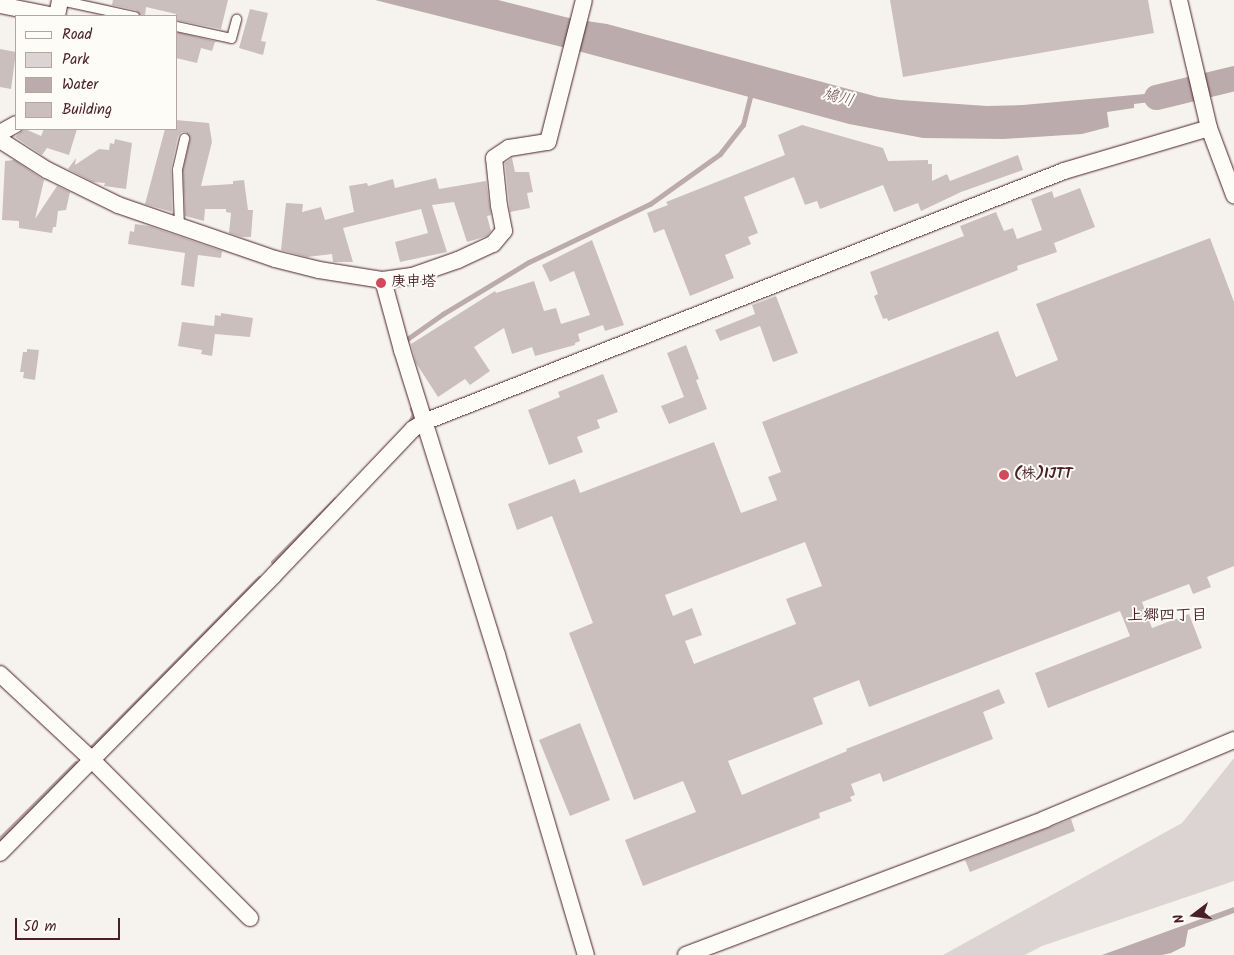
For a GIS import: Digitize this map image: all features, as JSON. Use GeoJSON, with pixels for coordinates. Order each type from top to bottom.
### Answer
{"type":"FeatureCollection","features":[{"type":"Feature","properties":{"kind":"street"},"geometry":{"type":"LineString","coordinates":[[56,15],[60,0]]}},
{"type":"Feature","properties":{"kind":"street"},"geometry":{"type":"LineString","coordinates":[[1180,0],[1209,128],[1234,196]]}},
{"type":"Feature","properties":{"kind":"street"},"geometry":{"type":"LineString","coordinates":[[0,5],[51,15]]}},
{"type":"Feature","properties":{"kind":"street"},"geometry":{"type":"LineString","coordinates":[[0,140],[47,170],[87,191],[179,228],[319,270],[383,280],[412,276],[458,260],[493,244],[504,231],[499,206],[494,158],[509,148],[548,142],[582,8]]}},
{"type":"Feature","properties":{"kind":"street"},"geometry":{"type":"LineString","coordinates":[[0,134],[15,125]]}},
{"type":"Feature","properties":{"kind":"street"},"geometry":{"type":"LineString","coordinates":[[0,853],[274,575],[413,429],[424,422],[1064,171],[1209,128]]}},
{"type":"Feature","properties":{"kind":"street"},"geometry":{"type":"LineString","coordinates":[[0,140],[0,148]]}},
{"type":"Feature","properties":{"kind":"street"},"geometry":{"type":"LineString","coordinates":[[383,280],[402,350],[497,655],[586,955]]}},
{"type":"Feature","properties":{"kind":"street"},"geometry":{"type":"LineString","coordinates":[[0,674],[91,759],[250,918]]}},
{"type":"Feature","properties":{"kind":"street"},"geometry":{"type":"LineString","coordinates":[[686,955],[1045,819],[1234,740]]}},
{"type":"Feature","properties":{"kind":"lane"},"geometry":{"type":"LineString","coordinates":[[60,0],[129,15]]}},
{"type":"Feature","properties":{"kind":"lane"},"geometry":{"type":"LineString","coordinates":[[178,26],[231,38],[236,19]]}},
{"type":"Feature","properties":{"kind":"lane"},"geometry":{"type":"LineString","coordinates":[[179,228],[177,168],[184,138]]}},
{"type":"Feature","properties":{"kind":"green space"},"geometry":{"type":"Polygon","coordinates":[[[1234,758],[1234,881],[1042,946],[1025,955],[943,955],[1182,823],[1234,758]]]}},
{"type":"Feature","properties":{"kind":"water"},"geometry":{"type":"Polygon","coordinates":[[[375,0],[498,0],[573,19],[607,24],[878,97],[900,100],[987,106],[1023,105],[1156,93],[1186,84],[1190,97],[1134,104],[1134,108],[1107,112],[1109,127],[1082,134],[1004,139],[923,138],[849,124],[578,51],[375,0]]]}},
{"type":"Feature","properties":{"kind":"water"},"geometry":{"type":"Polygon","coordinates":[[[1234,907],[1234,913],[1188,930],[1185,946],[1171,953],[1162,955],[1102,955],[1234,907]]]}},
{"type":"Feature","properties":{"kind":"building"},"geometry":{"type":"Polygon","coordinates":[[[113,0],[228,0],[221,29],[178,20],[178,15],[176,14],[146,7],[145,15],[139,15],[136,10],[112,5],[113,0]]]}},
{"type":"Feature","properties":{"kind":"building"},"geometry":{"type":"Polygon","coordinates":[[[890,0],[1148,0],[1154,33],[903,77],[890,0]]]}},
{"type":"Feature","properties":{"kind":"building"},"geometry":{"type":"Polygon","coordinates":[[[250,9],[268,13],[261,41],[266,42],[263,55],[239,48],[250,9]]]}},
{"type":"Feature","properties":{"kind":"building"},"geometry":{"type":"Polygon","coordinates":[[[178,32],[218,42],[215,42],[212,51],[201,48],[197,63],[178,58],[178,32]]]}},
{"type":"Feature","properties":{"kind":"building"},"geometry":{"type":"Polygon","coordinates":[[[0,49],[15,52],[11,89],[0,87],[0,49]]]}},
{"type":"Feature","properties":{"kind":"building"},"geometry":{"type":"Polygon","coordinates":[[[178,120],[209,123],[212,142],[201,186],[233,184],[233,181],[244,180],[248,210],[253,210],[251,237],[242,237],[229,233],[231,213],[226,212],[226,209],[205,209],[204,221],[185,216],[183,170],[190,139],[186,132],[182,132],[178,136],[171,168],[172,212],[145,204],[165,130],[178,130],[178,120]]]}},
{"type":"Feature","properties":{"kind":"building"},"geometry":{"type":"Polygon","coordinates":[[[802,125],[883,148],[888,161],[928,160],[928,164],[932,164],[932,181],[947,174],[950,181],[1018,155],[1023,170],[961,192],[921,211],[918,203],[894,212],[883,185],[820,209],[817,201],[805,205],[794,177],[744,197],[758,233],[748,237],[751,244],[725,255],[734,278],[690,296],[664,229],[654,233],[647,213],[668,205],[666,202],[785,155],[778,135],[802,125]]]}},
{"type":"Feature","properties":{"kind":"building"},"geometry":{"type":"Polygon","coordinates":[[[24,130],[41,136],[44,130],[77,130],[69,155],[47,148],[42,155],[15,137],[24,130]]]}},
{"type":"Feature","properties":{"kind":"building"},"geometry":{"type":"Polygon","coordinates":[[[115,139],[132,143],[126,189],[104,186],[105,183],[93,182],[68,169],[76,158],[75,165],[99,149],[109,150],[110,143],[114,144],[115,139]]]}},
{"type":"Feature","properties":{"kind":"building"},"geometry":{"type":"Polygon","coordinates":[[[512,158],[515,172],[529,172],[533,192],[527,193],[530,208],[510,212],[505,163],[512,158]]]}},
{"type":"Feature","properties":{"kind":"building"},"geometry":{"type":"Polygon","coordinates":[[[14,160],[44,180],[35,219],[57,186],[70,192],[66,210],[58,211],[56,227],[53,227],[52,233],[19,228],[19,221],[2,220],[5,161],[14,160]]]}},
{"type":"Feature","properties":{"kind":"building"},"geometry":{"type":"Polygon","coordinates":[[[436,178],[439,189],[486,181],[491,215],[487,216],[491,231],[487,236],[467,242],[454,202],[432,205],[447,252],[400,262],[395,242],[428,233],[421,209],[343,228],[353,262],[333,262],[332,254],[307,257],[281,250],[286,203],[303,204],[302,212],[321,207],[325,220],[354,212],[349,186],[367,183],[368,186],[393,179],[395,188],[436,178]]]}},
{"type":"Feature","properties":{"kind":"building"},"geometry":{"type":"Polygon","coordinates":[[[1080,188],[1095,227],[1054,243],[1057,252],[1017,266],[1018,270],[888,321],[887,318],[883,319],[874,296],[878,294],[870,272],[964,236],[960,226],[996,212],[1004,231],[1013,228],[1017,239],[1042,230],[1031,199],[1052,191],[1054,198],[1080,188]]]}},
{"type":"Feature","properties":{"kind":"building"},"geometry":{"type":"Polygon","coordinates":[[[135,224],[149,226],[222,251],[221,258],[198,255],[194,287],[181,285],[185,253],[128,244],[130,231],[134,232],[135,224]]]}},
{"type":"Feature","properties":{"kind":"building","name":"(株)IJTT"},"geometry":{"type":"Polygon","coordinates":[[[1210,238],[1234,302],[1234,566],[1207,577],[1211,587],[1193,594],[1189,584],[1142,602],[1152,628],[1189,614],[1202,648],[1048,708],[1035,673],[1130,636],[1120,611],[869,707],[859,680],[813,698],[823,724],[728,761],[742,795],[847,751],[846,749],[999,689],[1005,703],[983,712],[993,739],[883,782],[880,773],[851,784],[855,795],[850,797],[852,801],[819,813],[820,818],[643,886],[625,840],[696,812],[683,781],[634,800],[569,633],[593,623],[552,516],[517,530],[508,504],[575,479],[580,493],[714,442],[741,513],[777,500],[768,477],[781,472],[762,422],[998,331],[1016,377],[1058,360],[1036,304],[1210,238]],[[805,542],[665,595],[673,616],[692,608],[702,635],[685,641],[694,664],[796,624],[786,599],[822,586],[805,542]]]}},
{"type":"Feature","properties":{"kind":"building"},"geometry":{"type":"Polygon","coordinates":[[[592,240],[624,325],[605,331],[603,325],[578,334],[580,341],[575,343],[575,345],[535,356],[532,347],[512,354],[504,328],[474,347],[490,371],[470,385],[465,379],[438,397],[416,363],[411,344],[495,291],[496,293],[534,281],[544,311],[556,308],[561,324],[590,315],[574,271],[550,282],[542,265],[592,240]]]}},
{"type":"Feature","properties":{"kind":"building"},"geometry":{"type":"Polygon","coordinates":[[[776,296],[798,353],[773,362],[760,326],[720,341],[715,330],[755,314],[752,305],[776,296]]]}},
{"type":"Feature","properties":{"kind":"building"},"geometry":{"type":"Polygon","coordinates":[[[221,313],[253,318],[250,337],[215,334],[212,356],[201,354],[202,350],[178,346],[182,322],[214,326],[215,315],[221,316],[221,313]]]}},
{"type":"Feature","properties":{"kind":"building"},"geometry":{"type":"Polygon","coordinates":[[[686,345],[699,379],[696,380],[707,409],[669,424],[661,406],[684,397],[667,353],[686,345]]]}},
{"type":"Feature","properties":{"kind":"building"},"geometry":{"type":"Polygon","coordinates":[[[27,349],[39,350],[35,380],[23,378],[24,372],[20,372],[23,352],[27,352],[27,349]]]}},
{"type":"Feature","properties":{"kind":"building"},"geometry":{"type":"Polygon","coordinates":[[[603,374],[618,412],[597,420],[600,428],[577,437],[583,452],[549,465],[528,410],[560,397],[558,392],[603,374]]]}},
{"type":"Feature","properties":{"kind":"building"},"geometry":{"type":"Polygon","coordinates":[[[580,723],[610,800],[570,816],[539,740],[580,723]]]}},
{"type":"Feature","properties":{"kind":"building"},"geometry":{"type":"Polygon","coordinates":[[[1071,819],[1075,831],[970,872],[965,860],[1071,819]]]}},
{"type":"Feature","properties":{"kind":"waterway","name":"鳩川"},"geometry":{"type":"LineString","coordinates":[[1156,97],[1234,78]]}},
{"type":"Feature","properties":{"kind":"waterway"},"geometry":{"type":"LineString","coordinates":[[403,342],[443,314],[529,262],[650,204],[720,154],[743,125],[751,93]]}},
{"type":"Feature","properties":{"kind":"waterway"},"geometry":{"type":"LineString","coordinates":[[409,425],[414,414],[412,409]]}},
{"type":"Feature","properties":{"kind":"waterway"},"geometry":{"type":"LineString","coordinates":[[273,562],[335,500]]}},
{"type":"Feature","properties":{"kind":"waterway"},"geometry":{"type":"LineString","coordinates":[[91,748],[259,578]]}},
{"type":"Feature","properties":{"kind":"waterway"},"geometry":{"type":"LineString","coordinates":[[0,839],[76,763]]}},
{"type":"Feature","properties":{"kind":"place","name":"庚申塔"},"geometry":{"type":"Point","coordinates":[381,283]}},
{"type":"Feature","properties":{"kind":"place","name":"(株)IJTT"},"geometry":{"type":"Point","coordinates":[1004,475]}},
{"type":"Feature","properties":{"kind":"district","name":"上郷四丁目"},"geometry":{"type":"Point","coordinates":[1167,616]}}]}
